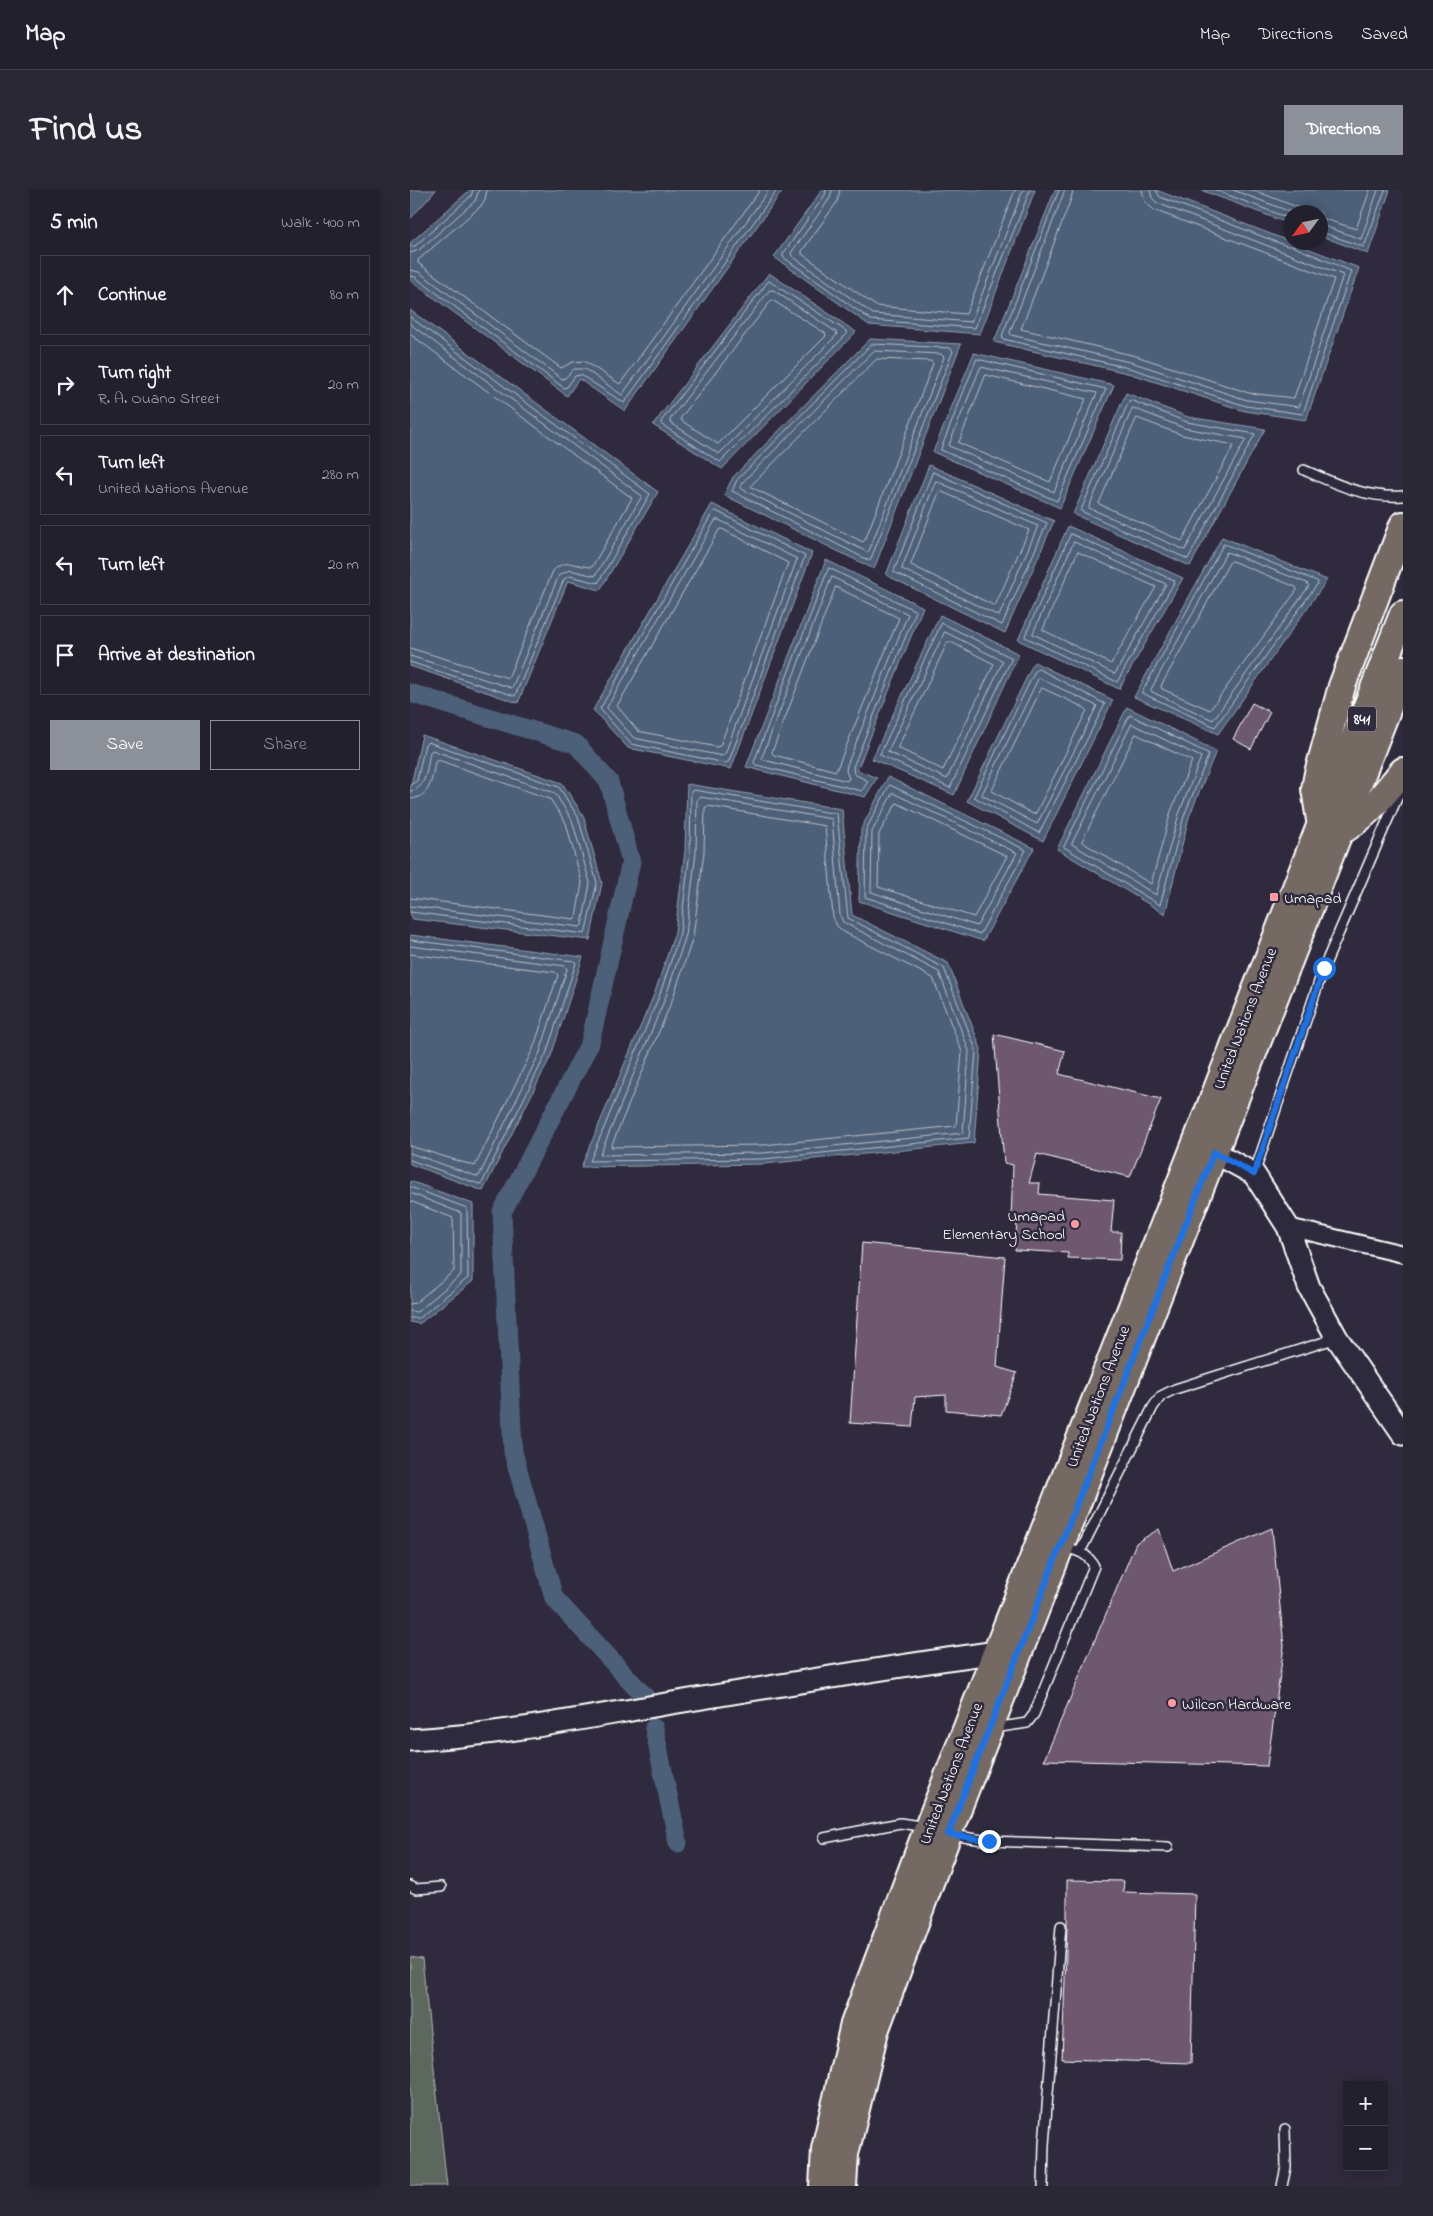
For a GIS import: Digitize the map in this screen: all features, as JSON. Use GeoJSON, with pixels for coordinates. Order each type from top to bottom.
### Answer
{"type":"FeatureCollection","features":[{"type":"Feature","properties":{"kind":"main road"},"geometry":{"type":"LineString","coordinates":[[1403,525],[1342,686],[1320,764],[1315,789],[1329,828],[1356,823],[1368,814],[1403,771]]}},
{"type":"Feature","properties":{"kind":"main road","name":"United Nations Avenue"},"geometry":{"type":"LineString","coordinates":[[823,2186],[826,2148],[854,2024],[938,1831],[989,1729],[1070,1549],[1214,1152],[1403,614]]}},
{"type":"Feature","properties":{"kind":"main road","name":"United Nations Avenue"},"geometry":{"type":"LineString","coordinates":[[843,2186],[845,2154],[875,2031],[997,1652],[1329,828],[1403,669]]}},
{"type":"Feature","properties":{"kind":"street"},"geometry":{"type":"LineString","coordinates":[[1214,1152],[1254,1174],[1288,1227],[1309,1287],[1337,1338],[1403,1434]]}},
{"type":"Feature","properties":{"kind":"street"},"geometry":{"type":"LineString","coordinates":[[1288,1227],[1403,1254]]}},
{"type":"Feature","properties":{"kind":"street"},"geometry":{"type":"LineString","coordinates":[[410,1740],[465,1737],[522,1730],[680,1702],[997,1652]]}},
{"type":"Feature","properties":{"kind":"lane"},"geometry":{"type":"LineString","coordinates":[[1304,470],[1354,491],[1386,497],[1403,496]]}},
{"type":"Feature","properties":{"kind":"lane"},"geometry":{"type":"LineString","coordinates":[[1254,1174],[1324,968],[1403,785]]}},
{"type":"Feature","properties":{"kind":"lane"},"geometry":{"type":"LineString","coordinates":[[989,1729],[1027,1723],[1034,1714],[1094,1566],[1090,1558],[1070,1549],[1161,1396],[1175,1389],[1337,1338]]}},
{"type":"Feature","properties":{"kind":"lane"},"geometry":{"type":"LineString","coordinates":[[824,1838],[900,1822],[989,1841],[1168,1847]]}},
{"type":"Feature","properties":{"kind":"lane"},"geometry":{"type":"LineString","coordinates":[[410,1886],[416,1889],[441,1887]]}},
{"type":"Feature","properties":{"kind":"lane"},"geometry":{"type":"LineString","coordinates":[[1043,2186],[1044,2145],[1061,1926]]}},
{"type":"Feature","properties":{"kind":"lane"},"geometry":{"type":"LineString","coordinates":[[1282,2186],[1286,2167],[1286,2129]]}},
{"type":"Feature","properties":{"kind":"green space"},"geometry":{"type":"Polygon","coordinates":[[[410,1957],[422,1959],[447,2186],[410,2186],[410,1957]]]}},
{"type":"Feature","properties":{"kind":"water"},"geometry":{"type":"Polygon","coordinates":[[[410,190],[436,190],[410,219],[410,190]]]}},
{"type":"Feature","properties":{"kind":"water"},"geometry":{"type":"Polygon","coordinates":[[[470,190],[783,190],[625,411],[579,379],[567,396],[410,280],[410,243],[470,190]]]}},
{"type":"Feature","properties":{"kind":"water"},"geometry":{"type":"Polygon","coordinates":[[[822,190],[1035,190],[980,334],[869,325],[774,257],[822,190]]]}},
{"type":"Feature","properties":{"kind":"water"},"geometry":{"type":"Polygon","coordinates":[[[1055,190],[1156,190],[1283,239],[1283,250],[1312,250],[1359,268],[1306,420],[1245,411],[1131,374],[994,342],[1055,190]]]}},
{"type":"Feature","properties":{"kind":"water"},"geometry":{"type":"Polygon","coordinates":[[[1201,190],[1390,190],[1368,254],[1328,239],[1328,205],[1283,205],[1283,221],[1201,190]]]}},
{"type":"Feature","properties":{"kind":"water"},"geometry":{"type":"Polygon","coordinates":[[[769,273],[856,332],[722,469],[653,425],[769,273]]]}},
{"type":"Feature","properties":{"kind":"water"},"geometry":{"type":"Polygon","coordinates":[[[410,310],[658,492],[600,590],[568,581],[518,703],[410,666],[410,310]]]}},
{"type":"Feature","properties":{"kind":"water"},"geometry":{"type":"Polygon","coordinates":[[[870,339],[961,344],[874,569],[724,495],[733,477],[870,339]]]}},
{"type":"Feature","properties":{"kind":"water"},"geometry":{"type":"Polygon","coordinates":[[[974,353],[1114,385],[1060,508],[933,452],[974,353]]]}},
{"type":"Feature","properties":{"kind":"water"},"geometry":{"type":"Polygon","coordinates":[[[1126,393],[1188,417],[1265,429],[1190,566],[1073,514],[1126,393]]]}},
{"type":"Feature","properties":{"kind":"water"},"geometry":{"type":"Polygon","coordinates":[[[929,465],[1054,521],[1005,633],[886,575],[929,465]]]}},
{"type":"Feature","properties":{"kind":"water"},"geometry":{"type":"Polygon","coordinates":[[[712,504],[812,553],[731,769],[628,748],[593,710],[712,504]]]}},
{"type":"Feature","properties":{"kind":"water"},"geometry":{"type":"Polygon","coordinates":[[[1068,526],[1183,578],[1119,689],[1018,640],[1068,526]]]}},
{"type":"Feature","properties":{"kind":"water"},"geometry":{"type":"Polygon","coordinates":[[[1222,537],[1327,580],[1218,734],[1134,697],[1222,537]]]}},
{"type":"Feature","properties":{"kind":"water"},"geometry":{"type":"Polygon","coordinates":[[[826,560],[923,607],[857,770],[877,778],[865,797],[746,767],[826,560]]]}},
{"type":"Feature","properties":{"kind":"water"},"geometry":{"type":"Polygon","coordinates":[[[940,615],[1019,654],[954,795],[872,759],[940,615]]]}},
{"type":"Feature","properties":{"kind":"water"},"geometry":{"type":"Polygon","coordinates":[[[1034,662],[1113,700],[1043,841],[967,801],[1034,662]]]}},
{"type":"Feature","properties":{"kind":"water"},"geometry":{"type":"Polygon","coordinates":[[[1127,707],[1216,751],[1189,817],[1165,914],[1057,849],[1127,707]]]}},
{"type":"Feature","properties":{"kind":"water"},"geometry":{"type":"Polygon","coordinates":[[[422,735],[562,783],[583,815],[602,883],[590,940],[413,919],[410,913],[410,790],[422,735]]]}},
{"type":"Feature","properties":{"kind":"water"},"geometry":{"type":"Polygon","coordinates":[[[888,777],[1034,848],[983,941],[859,901],[861,829],[888,777]]]}},
{"type":"Feature","properties":{"kind":"water"},"geometry":{"type":"Polygon","coordinates":[[[687,784],[842,809],[852,915],[948,963],[981,1049],[974,1143],[764,1164],[581,1167],[655,992],[675,932],[685,851],[687,784]]]}},
{"type":"Feature","properties":{"kind":"water"},"geometry":{"type":"Polygon","coordinates":[[[410,935],[583,957],[551,1056],[483,1191],[410,1164],[410,935]]]}},
{"type":"Feature","properties":{"kind":"water"},"geometry":{"type":"Polygon","coordinates":[[[410,1181],[473,1204],[473,1281],[419,1324],[410,1322],[410,1181]]]}},
{"type":"Feature","properties":{"kind":"building"},"geometry":{"type":"Polygon","coordinates":[[[1252,703],[1270,712],[1251,749],[1233,739],[1252,703]]]}},
{"type":"Feature","properties":{"kind":"building"},"geometry":{"type":"Polygon","coordinates":[[[994,1034],[1065,1051],[1059,1074],[1161,1099],[1130,1177],[1037,1154],[1029,1183],[1040,1183],[1039,1194],[1114,1200],[1111,1232],[1121,1232],[1120,1260],[1068,1258],[1068,1253],[1015,1250],[1017,1220],[1011,1220],[1013,1165],[1004,1163],[994,1034]]]}},
{"type":"Feature","properties":{"kind":"building"},"geometry":{"type":"Polygon","coordinates":[[[862,1243],[1005,1257],[997,1367],[1017,1373],[1001,1415],[946,1410],[946,1395],[915,1397],[912,1427],[850,1423],[862,1243]]]}},
{"type":"Feature","properties":{"kind":"building","name":"Wilcon Hardware"},"geometry":{"type":"Polygon","coordinates":[[[1272,1528],[1284,1646],[1267,1766],[1044,1760],[1136,1543],[1159,1529],[1173,1571],[1272,1528]]]}},
{"type":"Feature","properties":{"kind":"building"},"geometry":{"type":"Polygon","coordinates":[[[1067,1880],[1124,1881],[1123,1892],[1195,1894],[1191,2063],[1062,2059],[1067,1880]]]}},
{"type":"Feature","properties":{"kind":"waterway"},"geometry":{"type":"LineString","coordinates":[[410,693],[576,744],[609,782],[631,862],[590,1043],[502,1212],[513,1452],[554,1598],[646,1698]]}},
{"type":"Feature","properties":{"kind":"waterway"},"geometry":{"type":"LineString","coordinates":[[654,1728],[678,1843]]}},
{"type":"Feature","properties":{"kind":"place","name":"Umapad"},"geometry":{"type":"Point","coordinates":[1274,897]}},
{"type":"Feature","properties":{"kind":"place","name":"Umapad Elementary School"},"geometry":{"type":"Point","coordinates":[1075,1224]}},
{"type":"Feature","properties":{"kind":"place","name":"Wilcon Hardware"},"geometry":{"type":"Point","coordinates":[1172,1703]}},
{"type":"Feature","properties":{"kind":"route"},"geometry":{"type":"LineString","coordinates":[[989,1841],[948,1834],[1214,1152],[1254,1174],[1324,968]]}}]}
